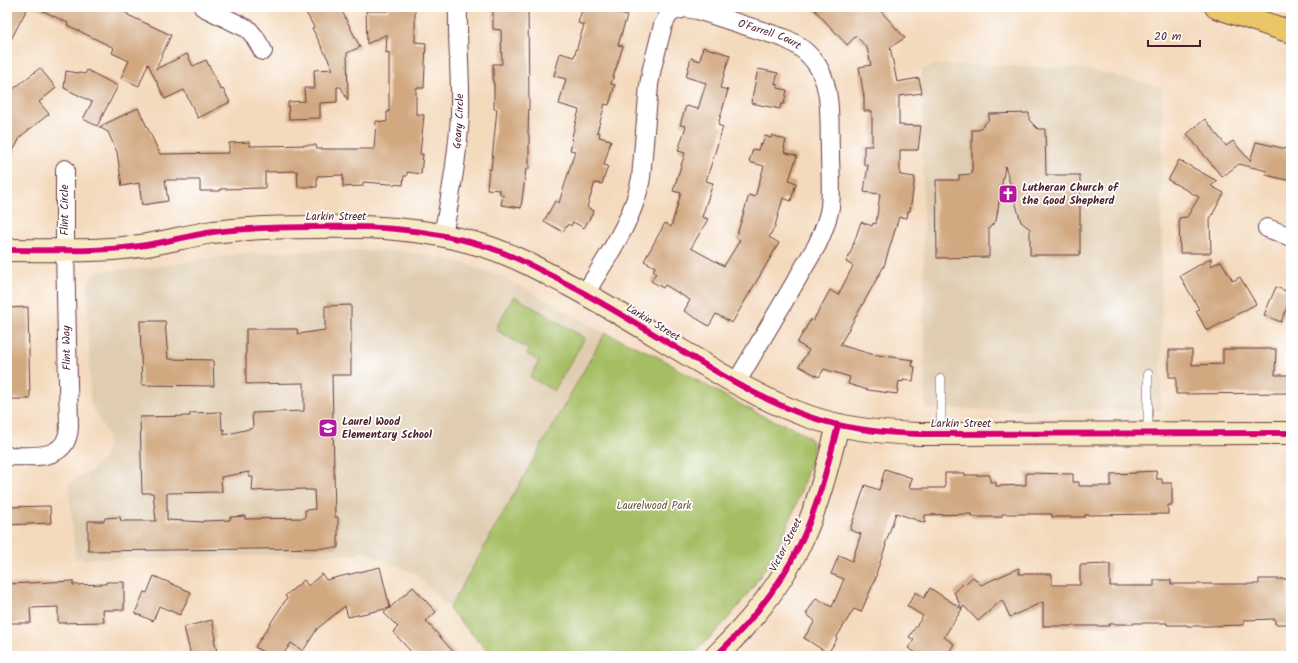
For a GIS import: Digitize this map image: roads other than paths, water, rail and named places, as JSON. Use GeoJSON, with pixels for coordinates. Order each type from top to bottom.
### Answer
{"type":"FeatureCollection","features":[{"type":"Feature","properties":{"kind":"highway"},"geometry":{"type":"LineString","coordinates":[[1216,7],[1291,32]]}},
{"type":"Feature","properties":{"kind":"street"},"geometry":{"type":"LineString","coordinates":[[203,7],[248,29],[264,51]]}},
{"type":"Feature","properties":{"kind":"street","name":"Geary Circle"},"geometry":{"type":"LineString","coordinates":[[443,235],[458,146],[460,83],[458,7]]}},
{"type":"Feature","properties":{"kind":"street","name":"O'Farrell Court"},"geometry":{"type":"LineString","coordinates":[[585,294],[625,224],[638,193],[642,171],[651,74],[664,25],[669,14],[679,9],[691,8],[784,38],[796,44],[814,61],[820,70],[827,89],[831,190],[830,207],[827,222],[817,245],[736,384]]}},
{"type":"Feature","properties":{"kind":"street","name":"Flint Circle"},"geometry":{"type":"LineString","coordinates":[[65,170],[65,250]]}},
{"type":"Feature","properties":{"kind":"street","name":"Larkin Street"},"geometry":{"type":"LineString","coordinates":[[7,250],[65,250],[129,247],[151,245],[212,232],[288,227],[344,226],[418,230],[477,243],[503,252],[540,269],[585,294],[736,384],[787,408],[810,417],[838,425],[880,432],[941,434],[1291,433]]}},
{"type":"Feature","properties":{"kind":"street"},"geometry":{"type":"LineString","coordinates":[[1267,228],[1291,237]]}},
{"type":"Feature","properties":{"kind":"street","name":"Flint Way"},"geometry":{"type":"LineString","coordinates":[[7,456],[49,454],[61,448],[68,436],[65,250]]}},
{"type":"Feature","properties":{"kind":"street","name":"Victor Street"},"geometry":{"type":"LineString","coordinates":[[716,656],[739,633],[760,608],[779,581],[800,545],[816,505],[838,425]]}},
{"type":"Feature","properties":{"kind":"lane"},"geometry":{"type":"LineString","coordinates":[[1148,374],[1148,433]]}},
{"type":"Feature","properties":{"kind":"lane"},"geometry":{"type":"LineString","coordinates":[[941,379],[941,434]]}},
{"type":"Feature","properties":{"kind":"place","name":"Lutheran Church of the Good Shepherd"},"geometry":{"type":"Point","coordinates":[1008,194]}},
{"type":"Feature","properties":{"kind":"place","name":"Laurel Wood Elementary School"},"geometry":{"type":"Point","coordinates":[328,428]}},
{"type":"Feature","properties":{"kind":"park label","name":"Laurelwood Park"},"geometry":{"type":"Point","coordinates":[654,506]}}]}
